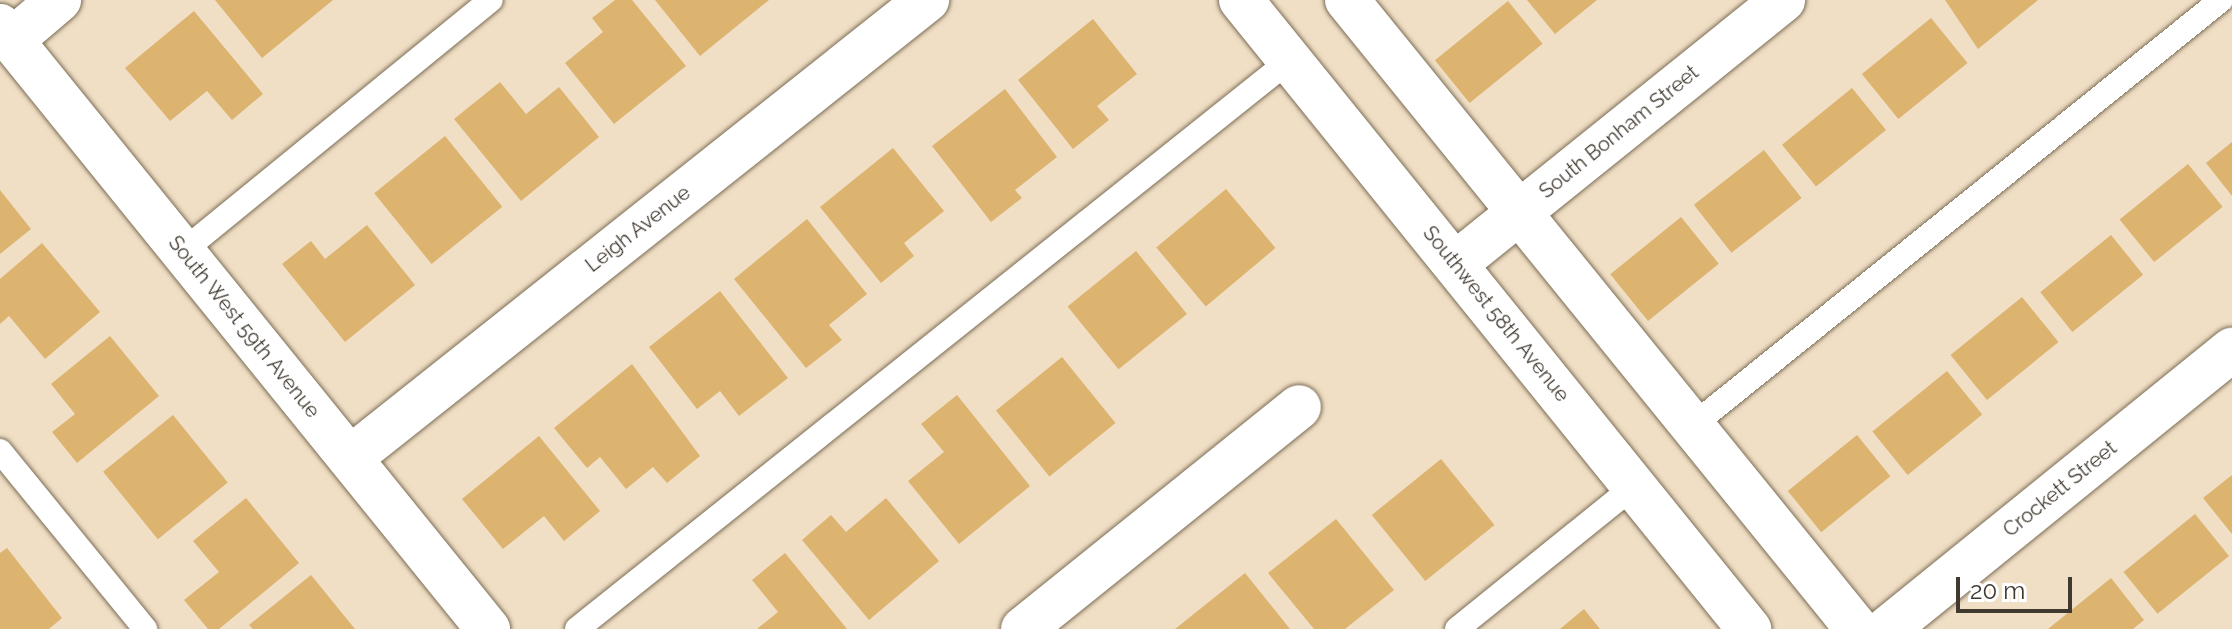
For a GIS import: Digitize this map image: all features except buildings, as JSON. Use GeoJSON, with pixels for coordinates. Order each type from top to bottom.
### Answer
{"type":"FeatureCollection","features":[{"type":"Feature","properties":{"kind":"street"},"geometry":{"type":"LineString","coordinates":[[4,39],[59,0]]}},
{"type":"Feature","properties":{"kind":"street","name":"Leigh Avenue"},"geometry":{"type":"LineString","coordinates":[[350,458],[927,0]]}},
{"type":"Feature","properties":{"kind":"street","name":"Southwest 58th Avenue"},"geometry":{"type":"LineString","coordinates":[[1241,0],[1749,629]]}},
{"type":"Feature","properties":{"kind":"street"},"geometry":{"type":"LineString","coordinates":[[1347,0],[1857,629]]}},
{"type":"Feature","properties":{"kind":"street","name":"South Bonham Street"},"geometry":{"type":"LineString","coordinates":[[1455,264],[1783,0]]}},
{"type":"Feature","properties":{"kind":"street","name":"South West 59th Avenue"},"geometry":{"type":"LineString","coordinates":[[4,39],[183,251],[488,629]]}},
{"type":"Feature","properties":{"kind":"street","name":"Crockett Street"},"geometry":{"type":"LineString","coordinates":[[1887,629],[2232,350]]}},
{"type":"Feature","properties":{"kind":"street"},"geometry":{"type":"LineString","coordinates":[[1023,629],[1299,407]]}},
{"type":"Feature","properties":{"kind":"lane"},"geometry":{"type":"LineString","coordinates":[[183,251],[491,0]]}},
{"type":"Feature","properties":{"kind":"lane"},"geometry":{"type":"LineString","coordinates":[[1692,426],[2221,0]]}},
{"type":"Feature","properties":{"kind":"lane"},"geometry":{"type":"LineString","coordinates":[[577,629],[1290,60]]}},
{"type":"Feature","properties":{"kind":"lane"},"geometry":{"type":"LineString","coordinates":[[0,451],[145,629]]}},
{"type":"Feature","properties":{"kind":"lane"},"geometry":{"type":"LineString","coordinates":[[1457,629],[1634,486]]}}]}
